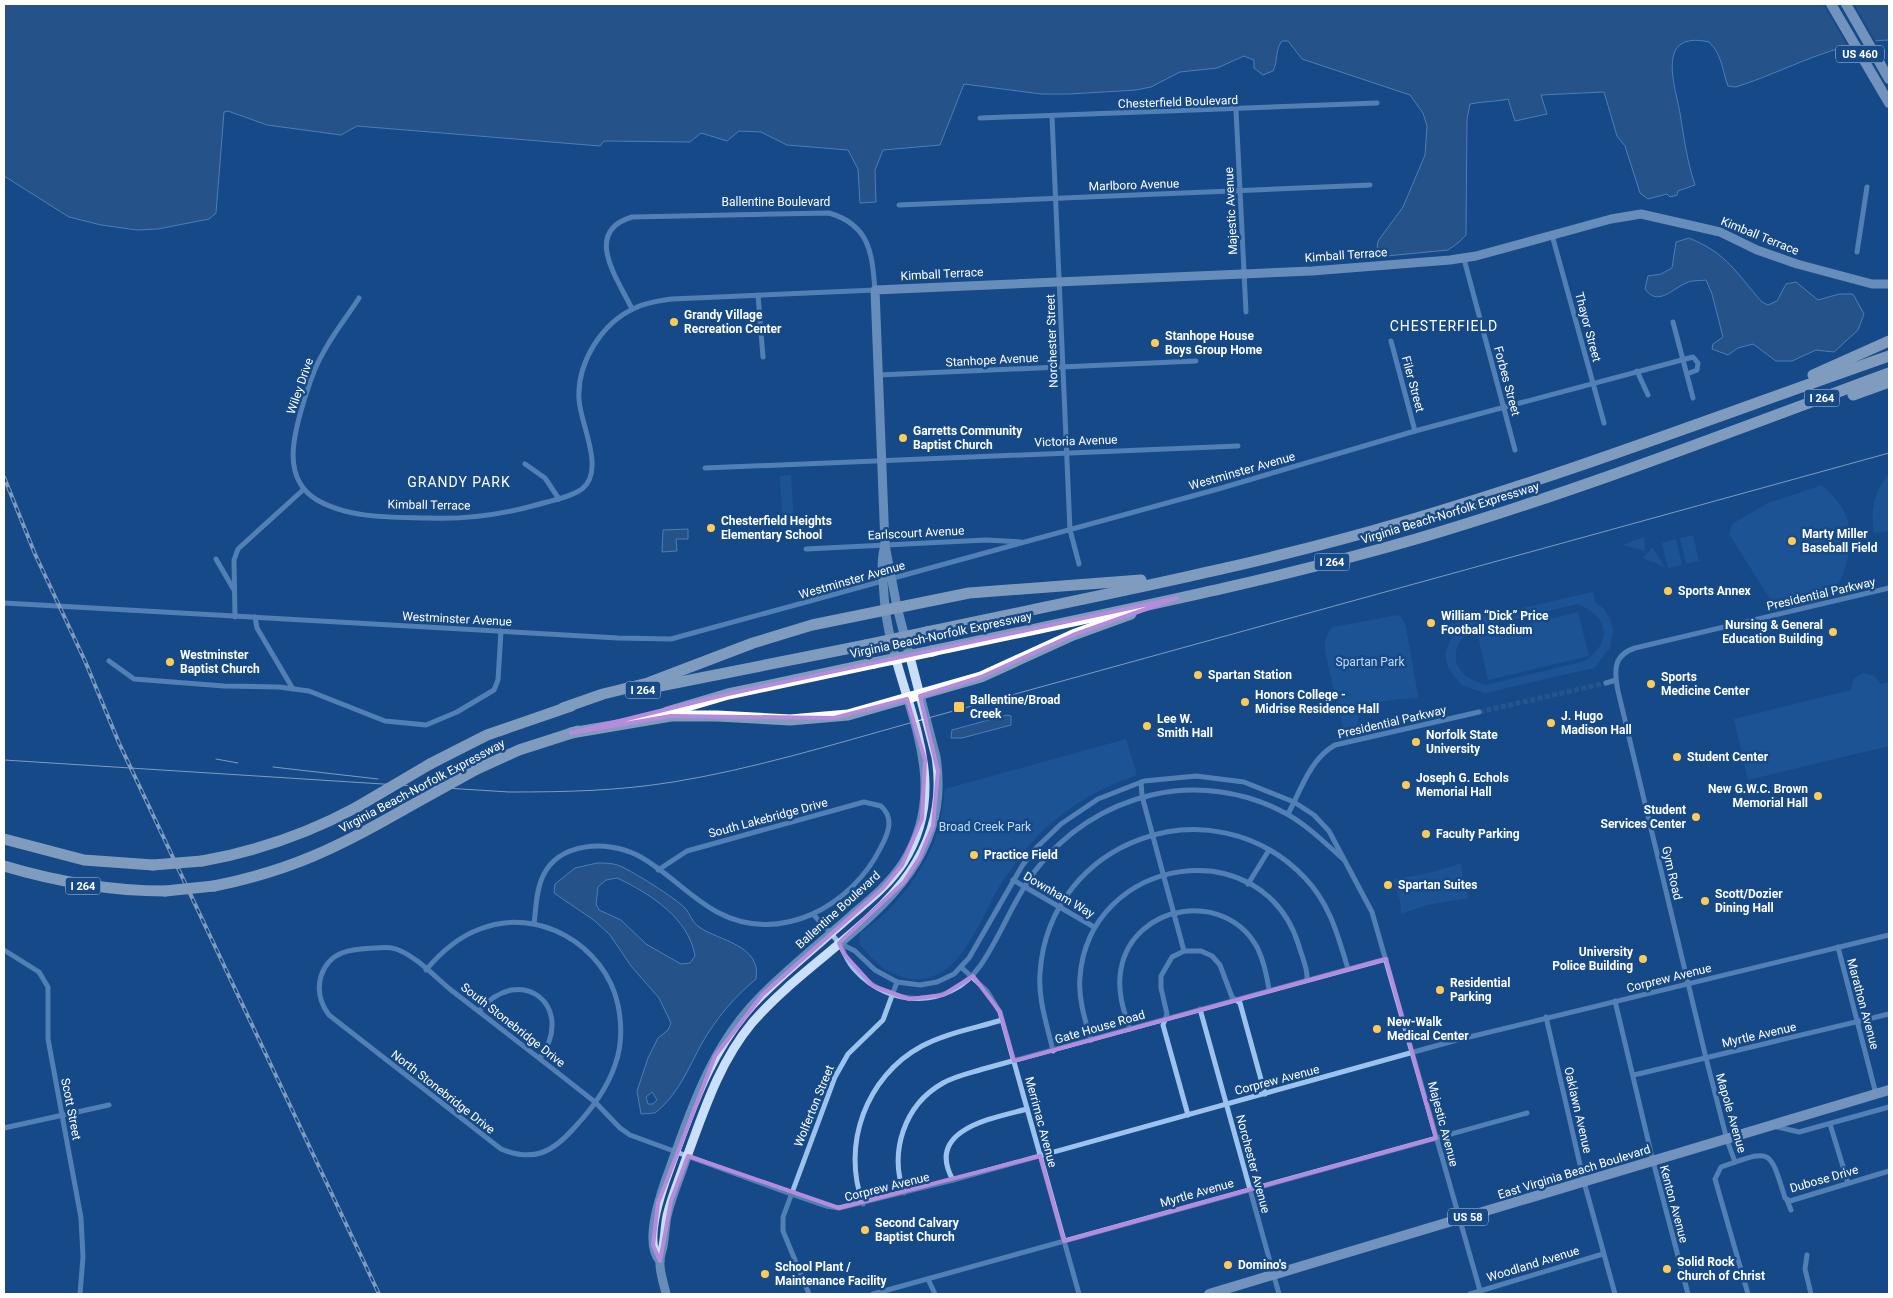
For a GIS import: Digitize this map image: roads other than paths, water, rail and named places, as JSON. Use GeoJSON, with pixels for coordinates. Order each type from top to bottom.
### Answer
{"type":"FeatureCollection","features":[{"type":"Feature","properties":{"kind":"highway"},"geometry":{"type":"LineString","coordinates":[[1768,398],[1889,341]]}},
{"type":"Feature","properties":{"kind":"highway","name":"Virginia Beach-Norfolk Expressway"},"geometry":{"type":"LineString","coordinates":[[4,839],[84,860],[153,865],[202,861],[274,845],[315,828],[357,807],[430,764],[487,735],[563,708],[1175,579],[1322,544],[1454,507],[1569,470],[1889,356]]}},
{"type":"Feature","properties":{"kind":"highway","name":"Virginia Beach-Norfolk Expressway"},"geometry":{"type":"LineString","coordinates":[[4,866],[47,879],[86,886],[165,891],[214,886],[265,875],[318,856],[477,769],[519,750],[571,733],[670,711],[728,694],[1298,571],[1443,531],[1567,492],[1889,373]]}},
{"type":"Feature","properties":{"kind":"highway"},"geometry":{"type":"LineString","coordinates":[[1756,422],[1832,402],[1889,382]]}},
{"type":"Feature","properties":{"kind":"highway"},"geometry":{"type":"LineString","coordinates":[[563,708],[603,694],[654,682],[787,632],[897,607],[970,593],[999,590],[1175,579]]}},
{"type":"Feature","properties":{"kind":"highway"},"geometry":{"type":"LineString","coordinates":[[571,733],[671,716],[717,716],[790,720],[834,718],[920,696],[981,677],[1073,635],[1177,598]]}},
{"type":"Feature","properties":{"kind":"main road","name":"US 460"},"geometry":{"type":"LineString","coordinates":[[1831,4],[1889,103]]}},
{"type":"Feature","properties":{"kind":"main road","name":"US 460"},"geometry":{"type":"LineString","coordinates":[[1846,4],[1889,79]]}},
{"type":"Feature","properties":{"kind":"main road","name":"Kimball Terrace"},"geometry":{"type":"LineString","coordinates":[[875,290],[1244,274],[1464,259],[1626,215],[1653,215],[1720,232],[1789,262],[1872,284],[1889,284]]}},
{"type":"Feature","properties":{"kind":"main road","name":"Ballentine Boulevard"},"geometry":{"type":"LineString","coordinates":[[666,1294],[660,1261],[671,1201],[714,1084],[740,1039],[769,1004],[839,943],[904,882],[920,858],[930,834],[936,811],[938,779],[936,757],[897,607],[887,580],[882,558],[885,545],[875,290]]}},
{"type":"Feature","properties":{"kind":"main road","name":"Ballentine Boulevard"},"geometry":{"type":"LineString","coordinates":[[660,1261],[654,1252],[655,1221],[663,1186],[707,1071],[727,1037],[762,995],[893,877],[917,835],[925,804],[926,774],[921,742],[891,644],[884,610],[887,580]]}},
{"type":"Feature","properties":{"kind":"main road","name":"East Virginia Beach Boulevard"},"geometry":{"type":"LineString","coordinates":[[1209,1294],[1889,1091]]}},
{"type":"Feature","properties":{"kind":"street","name":"Chesterfield Boulevard"},"geometry":{"type":"LineString","coordinates":[[980,118],[1052,117],[1377,103]]}},
{"type":"Feature","properties":{"kind":"street","name":"Majestic Avenue"},"geometry":{"type":"LineString","coordinates":[[1236,110],[1246,312]]}},
{"type":"Feature","properties":{"kind":"street","name":"Norchester Street"},"geometry":{"type":"LineString","coordinates":[[1052,117],[1070,530],[1078,564]]}},
{"type":"Feature","properties":{"kind":"street","name":"Marlboro Avenue"},"geometry":{"type":"LineString","coordinates":[[899,205],[1370,185]]}},
{"type":"Feature","properties":{"kind":"street"},"geometry":{"type":"LineString","coordinates":[[1857,252],[1867,186]]}},
{"type":"Feature","properties":{"kind":"street","name":"Ballentine Boulevard"},"geometry":{"type":"LineString","coordinates":[[632,309],[605,248],[606,237],[611,228],[620,221],[632,217],[829,213],[842,217],[856,225],[867,241],[872,256],[875,290]]}},
{"type":"Feature","properties":{"kind":"street","name":"Thayor Street"},"geometry":{"type":"LineString","coordinates":[[1552,235],[1604,423]]}},
{"type":"Feature","properties":{"kind":"street","name":"Forbes Street"},"geometry":{"type":"LineString","coordinates":[[1464,259],[1515,450]]}},
{"type":"Feature","properties":{"kind":"street","name":"Kimball Terrace"},"geometry":{"type":"LineString","coordinates":[[304,489],[319,501],[353,513],[445,519],[493,516],[559,499],[584,488],[593,470],[579,399],[584,367],[588,354],[601,336],[623,314],[645,304],[672,299],[875,290]]}},
{"type":"Feature","properties":{"kind":"street"},"geometry":{"type":"LineString","coordinates":[[758,295],[763,357]]}},
{"type":"Feature","properties":{"kind":"street","name":"Wiley Drive"},"geometry":{"type":"LineString","coordinates":[[304,489],[295,471],[292,451],[304,402],[322,355],[359,298]]}},
{"type":"Feature","properties":{"kind":"street"},"geometry":{"type":"LineString","coordinates":[[1673,322],[1692,398]]}},
{"type":"Feature","properties":{"kind":"street","name":"Filer Street"},"geometry":{"type":"LineString","coordinates":[[1391,341],[1415,431]]}},
{"type":"Feature","properties":{"kind":"street"},"geometry":{"type":"LineString","coordinates":[[1682,360],[1693,357],[1698,363],[1697,370],[1687,374]]}},
{"type":"Feature","properties":{"kind":"street","name":"Westminster Avenue"},"geometry":{"type":"LineString","coordinates":[[4,603],[501,631],[671,638],[1027,542],[1415,431],[1682,360]]}},
{"type":"Feature","properties":{"kind":"street","name":"Stanhope Avenue"},"geometry":{"type":"LineString","coordinates":[[879,375],[1196,361]]}},
{"type":"Feature","properties":{"kind":"street"},"geometry":{"type":"LineString","coordinates":[[1637,371],[1648,394]]}},
{"type":"Feature","properties":{"kind":"street","name":"Victoria Avenue"},"geometry":{"type":"LineString","coordinates":[[705,468],[1238,446]]}},
{"type":"Feature","properties":{"kind":"street"},"geometry":{"type":"LineString","coordinates":[[525,464],[545,478],[559,499]]}},
{"type":"Feature","properties":{"kind":"street"},"geometry":{"type":"LineString","coordinates":[[234,616],[234,560],[238,549],[304,489]]}},
{"type":"Feature","properties":{"kind":"street","name":"Earlscourt Avenue"},"geometry":{"type":"LineString","coordinates":[[806,549],[986,540],[1027,542]]}},
{"type":"Feature","properties":{"kind":"street"},"geometry":{"type":"LineString","coordinates":[[216,559],[234,591]]}},
{"type":"Feature","properties":{"kind":"street","name":"Presidential Parkway"},"geometry":{"type":"LineString","coordinates":[[1616,680],[1615,668],[1619,658],[1635,648],[1889,588]]}},
{"type":"Feature","properties":{"kind":"street"},"geometry":{"type":"LineString","coordinates":[[255,618],[257,628],[293,689]]}},
{"type":"Feature","properties":{"kind":"street"},"geometry":{"type":"LineString","coordinates":[[109,660],[134,679],[293,689],[319,694],[385,721],[415,726],[434,724],[490,693],[496,686],[501,631]]}},
{"type":"Feature","properties":{"kind":"street"},"geometry":{"type":"LineString","coordinates":[[1606,683],[1616,680]]}},
{"type":"Feature","properties":{"kind":"street","name":"Gym Road"},"geometry":{"type":"LineString","coordinates":[[1616,680],[1688,983]]}},
{"type":"Feature","properties":{"kind":"street","name":"Presidential Parkway"},"geometry":{"type":"LineString","coordinates":[[1288,814],[1314,764],[1321,754],[1335,745],[1479,712]]}},
{"type":"Feature","properties":{"kind":"street","name":"Majestic Avenue"},"geometry":{"type":"LineString","coordinates":[[961,967],[1013,880],[1033,851],[1067,818],[1098,799],[1141,782],[1182,776],[1220,778],[1261,787],[1294,802],[1314,815],[1325,826],[1369,903],[1481,1293]]}},
{"type":"Feature","properties":{"kind":"street"},"geometry":{"type":"LineString","coordinates":[[1141,782],[1142,796],[1184,951]]}},
{"type":"Feature","properties":{"kind":"street"},"geometry":{"type":"LineString","coordinates":[[534,924],[542,877],[553,862],[571,851],[592,846],[613,847],[634,854],[708,906],[745,922],[783,924],[813,914],[839,943],[855,971],[873,986],[893,995],[909,999],[932,998],[954,990],[972,976],[1044,860],[1077,829],[1108,810],[1142,796],[1170,791],[1222,792],[1260,801],[1288,814],[1311,830],[1346,862]]}},
{"type":"Feature","properties":{"kind":"street","name":"South Lakebridge Drive"},"geometry":{"type":"LineString","coordinates":[[658,870],[687,851],[864,802],[876,803],[885,810],[889,819],[889,830],[874,860],[848,891],[813,914]]}},
{"type":"Feature","properties":{"kind":"street"},"geometry":{"type":"LineString","coordinates":[[1053,1051],[1041,1002],[1040,973],[1045,944],[1060,907],[1078,881],[1102,859],[1128,844],[1152,834],[1176,830],[1210,830],[1238,836],[1269,850],[1292,866],[1323,901],[1336,929],[1348,969]]}},
{"type":"Feature","properties":{"kind":"street"},"geometry":{"type":"LineString","coordinates":[[1248,884],[1269,850]]}},
{"type":"Feature","properties":{"kind":"street"},"geometry":{"type":"LineString","coordinates":[[1091,1040],[1082,1007],[1080,978],[1084,951],[1094,927],[1109,908],[1129,890],[1152,877],[1190,870],[1210,871],[1248,884],[1269,899],[1286,919],[1297,940],[1307,979]]}},
{"type":"Feature","properties":{"kind":"street","name":"Downham Way"},"geometry":{"type":"LineString","coordinates":[[1013,880],[1094,927]]}},
{"type":"Feature","properties":{"kind":"street"},"geometry":{"type":"LineString","coordinates":[[1130,1029],[1120,989],[1124,957],[1141,931],[1156,920],[1174,912],[1206,911],[1236,924],[1257,948],[1269,990]]}},
{"type":"Feature","properties":{"kind":"street","name":"North Stonebridge Drive"},"geometry":{"type":"LineString","coordinates":[[331,960],[324,970],[319,985],[321,1002],[329,1015],[501,1149],[530,1155],[551,1150],[570,1133],[595,1102],[611,1077],[618,1053],[620,1025],[616,998],[607,976],[582,947],[561,933],[534,924],[500,923],[479,929],[454,943],[426,970]]}},
{"type":"Feature","properties":{"kind":"street","name":"Corprew Avenue"},"geometry":{"type":"LineString","coordinates":[[676,1152],[832,1208],[848,1208],[1546,1018],[1889,935]]}},
{"type":"Feature","properties":{"kind":"street"},"geometry":{"type":"LineString","coordinates":[[839,943],[855,951],[875,970],[897,982],[910,985],[928,984],[946,978],[961,967]]}},
{"type":"Feature","properties":{"kind":"street","name":"Marathon Avenue"},"geometry":{"type":"LineString","coordinates":[[1838,947],[1876,1094]]}},
{"type":"Feature","properties":{"kind":"street","name":"South Stonebridge Drive"},"geometry":{"type":"LineString","coordinates":[[331,960],[343,951],[352,948],[390,948],[404,953],[595,1102],[625,1132],[676,1152]]}},
{"type":"Feature","properties":{"kind":"street","name":"Scott Street"},"geometry":{"type":"LineString","coordinates":[[4,950],[39,972],[48,987],[48,1039],[82,1218],[83,1257],[80,1294]]}},
{"type":"Feature","properties":{"kind":"street"},"geometry":{"type":"LineString","coordinates":[[1188,1115],[1163,1025],[1167,1014],[1161,988],[1161,976],[1172,957],[1184,951],[1201,951],[1218,962],[1234,1000],[1240,1003],[1265,1094]]}},
{"type":"Feature","properties":{"kind":"street","name":"Gate House Road"},"geometry":{"type":"LineString","coordinates":[[904,1194],[899,1174],[900,1142],[907,1120],[919,1102],[934,1089],[948,1081],[1307,979],[1386,959]]}},
{"type":"Feature","properties":{"kind":"street","name":"Merrimac Avenue"},"geometry":{"type":"LineString","coordinates":[[961,967],[993,999],[1002,1020],[1079,1294]]}},
{"type":"Feature","properties":{"kind":"street","name":"Wolferton Street"},"geometry":{"type":"LineString","coordinates":[[809,1294],[783,1230],[783,1218],[790,1194],[835,1077],[848,1054],[883,1020],[897,982]]}},
{"type":"Feature","properties":{"kind":"street","name":"Mapole Avenue"},"geometry":{"type":"LineString","coordinates":[[1688,983],[1727,1140],[1735,1162],[1721,1167],[1715,1179],[1748,1294]]}},
{"type":"Feature","properties":{"kind":"street"},"geometry":{"type":"LineString","coordinates":[[479,1011],[490,999],[505,991],[524,990],[538,997],[550,1012],[553,1026],[550,1042],[540,1058]]}},
{"type":"Feature","properties":{"kind":"street","name":"Kenton Avenue"},"geometry":{"type":"LineString","coordinates":[[1615,1001],[1653,1162],[1688,1294]]}},
{"type":"Feature","properties":{"kind":"street","name":"Norchester Avenue"},"geometry":{"type":"LineString","coordinates":[[1200,1009],[1279,1294]]}},
{"type":"Feature","properties":{"kind":"street","name":"Myrtle Avenue"},"geometry":{"type":"LineString","coordinates":[[1634,1076],[1889,1014]]}},
{"type":"Feature","properties":{"kind":"street","name":"Oaklawn Avenue"},"geometry":{"type":"LineString","coordinates":[[1546,1018],[1584,1182],[1614,1294]]}},
{"type":"Feature","properties":{"kind":"street"},"geometry":{"type":"LineString","coordinates":[[863,1204],[856,1175],[856,1142],[866,1107],[879,1083],[895,1066],[921,1046],[943,1037],[1002,1020]]}},
{"type":"Feature","properties":{"kind":"street"},"geometry":{"type":"LineString","coordinates":[[4,1128],[109,1105]]}},
{"type":"Feature","properties":{"kind":"street"},"geometry":{"type":"LineString","coordinates":[[1773,1126],[1799,1132],[1889,1107]]}},
{"type":"Feature","properties":{"kind":"street"},"geometry":{"type":"LineString","coordinates":[[953,1180],[948,1168],[948,1151],[959,1132],[990,1118],[1027,1109]]}},
{"type":"Feature","properties":{"kind":"street","name":"Myrtle Avenue"},"geometry":{"type":"LineString","coordinates":[[873,1294],[1527,1113]]}},
{"type":"Feature","properties":{"kind":"street"},"geometry":{"type":"LineString","coordinates":[[1830,1124],[1848,1183]]}},
{"type":"Feature","properties":{"kind":"street","name":"Dubose Drive"},"geometry":{"type":"LineString","coordinates":[[1735,1162],[1760,1154],[1768,1156],[1773,1161],[1788,1200],[1889,1171]]}},
{"type":"Feature","properties":{"kind":"street"},"geometry":{"type":"LineString","coordinates":[[1788,1200],[1790,1210]]}},
{"type":"Feature","properties":{"kind":"street","name":"Woodland Avenue"},"geometry":{"type":"LineString","coordinates":[[1470,1294],[1481,1293],[1602,1254]]}},
{"type":"Feature","properties":{"kind":"street"},"geometry":{"type":"LineString","coordinates":[[1807,1255],[1804,1269],[1811,1294]]}},
{"type":"Feature","properties":{"kind":"street"},"geometry":{"type":"LineString","coordinates":[[928,1279],[935,1294]]}},
{"type":"Feature","properties":{"kind":"tunnel"},"geometry":{"type":"LineString","coordinates":[[1479,712],[1606,683]]}},
{"type":"Feature","properties":{"kind":"tram line"},"geometry":{"type":"LineString","coordinates":[[4,760],[509,792],[591,790],[673,782],[703,777],[821,748],[1889,453]]}},
{"type":"Feature","properties":{"kind":"tram line"},"geometry":{"type":"LineString","coordinates":[[216,759],[238,763]]}},
{"type":"Feature","properties":{"kind":"tram line"},"geometry":{"type":"LineString","coordinates":[[273,767],[378,779]]}},
{"type":"Feature","properties":{"kind":"railway"},"geometry":{"type":"LineString","coordinates":[[4,477],[35,554],[85,661],[119,743],[379,1294]]}},
{"type":"Feature","properties":{"kind":"place","name":"Grandy Village Recreation Center"},"geometry":{"type":"Point","coordinates":[674,322]}},
{"type":"Feature","properties":{"kind":"place","name":"Stanhope House Boys Group Home"},"geometry":{"type":"Point","coordinates":[1155,343]}},
{"type":"Feature","properties":{"kind":"place","name":"Garretts Community Baptist Church"},"geometry":{"type":"Point","coordinates":[903,438]}},
{"type":"Feature","properties":{"kind":"place","name":"Chesterfield Heights Elementary School"},"geometry":{"type":"Point","coordinates":[711,528]}},
{"type":"Feature","properties":{"kind":"place","name":"Marty Miller Baseball Field"},"geometry":{"type":"Point","coordinates":[1792,541]}},
{"type":"Feature","properties":{"kind":"place","name":"Sports Annex"},"geometry":{"type":"Point","coordinates":[1668,591]}},
{"type":"Feature","properties":{"kind":"place","name":"William “Dick” Price Football Stadium"},"geometry":{"type":"Point","coordinates":[1431,623]}},
{"type":"Feature","properties":{"kind":"place","name":"Nursing & General Education Building"},"geometry":{"type":"Point","coordinates":[1833,632]}},
{"type":"Feature","properties":{"kind":"place","name":"Westminster Baptist Church"},"geometry":{"type":"Point","coordinates":[170,662]}},
{"type":"Feature","properties":{"kind":"place","name":"Spartan Station"},"geometry":{"type":"Point","coordinates":[1198,675]}},
{"type":"Feature","properties":{"kind":"place","name":"Sports Medicine Center"},"geometry":{"type":"Point","coordinates":[1651,684]}},
{"type":"Feature","properties":{"kind":"place","name":"Honors College - Midrise Residence Hall"},"geometry":{"type":"Point","coordinates":[1245,702]}},
{"type":"Feature","properties":{"kind":"place","name":"Ballentine/Broad Creek"},"geometry":{"type":"Point","coordinates":[959,707]}},
{"type":"Feature","properties":{"kind":"place","name":"J. Hugo Madison Hall"},"geometry":{"type":"Point","coordinates":[1551,723]}},
{"type":"Feature","properties":{"kind":"place","name":"Lee W. Smith Hall"},"geometry":{"type":"Point","coordinates":[1147,726]}},
{"type":"Feature","properties":{"kind":"place","name":"Norfolk State University"},"geometry":{"type":"Point","coordinates":[1416,742]}},
{"type":"Feature","properties":{"kind":"place","name":"Student Center"},"geometry":{"type":"Point","coordinates":[1677,757]}},
{"type":"Feature","properties":{"kind":"place","name":"Joseph G. Echols Memorial Hall"},"geometry":{"type":"Point","coordinates":[1406,785]}},
{"type":"Feature","properties":{"kind":"place","name":"New G.W.C. Brown Memorial Hall"},"geometry":{"type":"Point","coordinates":[1818,796]}},
{"type":"Feature","properties":{"kind":"place","name":"Student Services Center"},"geometry":{"type":"Point","coordinates":[1696,817]}},
{"type":"Feature","properties":{"kind":"place","name":"Faculty Parking"},"geometry":{"type":"Point","coordinates":[1426,834]}},
{"type":"Feature","properties":{"kind":"place","name":"Practice Field"},"geometry":{"type":"Point","coordinates":[974,855]}},
{"type":"Feature","properties":{"kind":"place","name":"Spartan Suites"},"geometry":{"type":"Point","coordinates":[1388,885]}},
{"type":"Feature","properties":{"kind":"place","name":"Scott/Dozier Dining Hall"},"geometry":{"type":"Point","coordinates":[1705,901]}},
{"type":"Feature","properties":{"kind":"place","name":"University Police Building"},"geometry":{"type":"Point","coordinates":[1643,959]}},
{"type":"Feature","properties":{"kind":"place","name":"Residential Parking"},"geometry":{"type":"Point","coordinates":[1440,990]}},
{"type":"Feature","properties":{"kind":"place","name":"New-Walk Medical Center"},"geometry":{"type":"Point","coordinates":[1377,1029]}},
{"type":"Feature","properties":{"kind":"place","name":"Second Calvary Baptist Church"},"geometry":{"type":"Point","coordinates":[865,1230]}},
{"type":"Feature","properties":{"kind":"place","name":"Domino's"},"geometry":{"type":"Point","coordinates":[1228,1265]}},
{"type":"Feature","properties":{"kind":"place","name":"Solid Rock Church of Christ"},"geometry":{"type":"Point","coordinates":[1667,1269]}},
{"type":"Feature","properties":{"kind":"place","name":"School Plant / Maintenance Facility"},"geometry":{"type":"Point","coordinates":[765,1274]}},
{"type":"Feature","properties":{"kind":"district","name":"CHESTERFIELD"},"geometry":{"type":"Point","coordinates":[1444,326]}},
{"type":"Feature","properties":{"kind":"district","name":"GRANDY PARK"},"geometry":{"type":"Point","coordinates":[459,482]}},
{"type":"Feature","properties":{"kind":"park label","name":"Spartan Park"},"geometry":{"type":"Point","coordinates":[1370,662]}},
{"type":"Feature","properties":{"kind":"park label","name":"Broad Creek Park"},"geometry":{"type":"Point","coordinates":[985,827]}}]}
